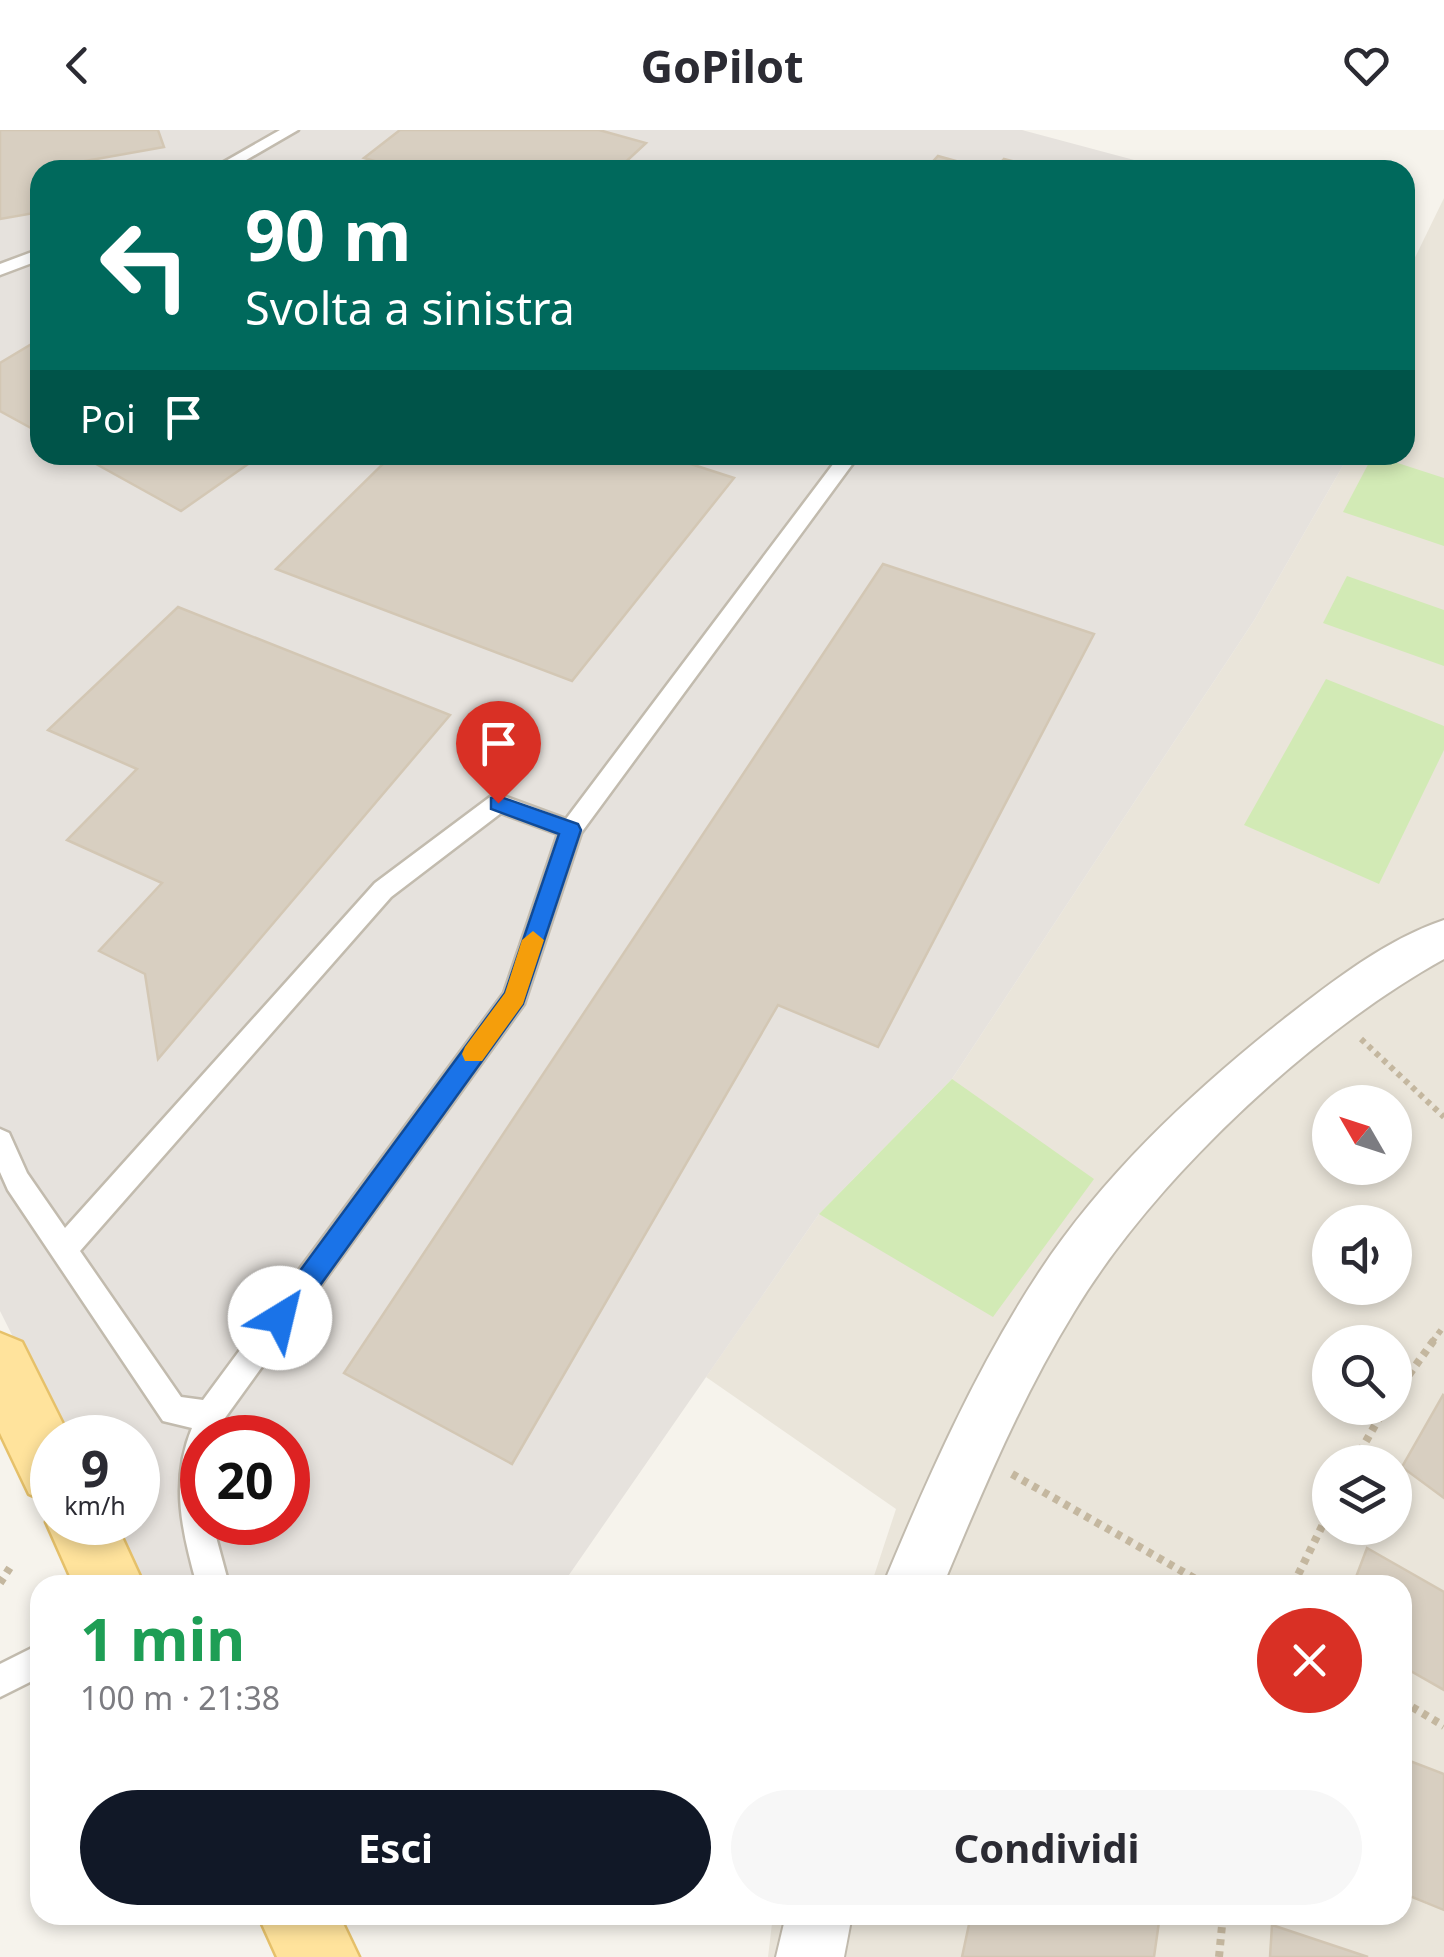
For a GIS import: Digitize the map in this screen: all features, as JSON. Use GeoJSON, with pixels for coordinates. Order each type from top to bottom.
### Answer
{"type":"FeatureCollection","features":[{"type":"Feature","properties":{"kind":"main road"},"geometry":{"type":"LineString","coordinates":[[0,1364],[30,1426]]}},
{"type":"Feature","properties":{"kind":"main road"},"geometry":{"type":"LineString","coordinates":[[90,1545],[105,1575]]}},
{"type":"Feature","properties":{"kind":"main road"},"geometry":{"type":"LineString","coordinates":[[302,1925],[320,1957]]}},
{"type":"Feature","properties":{"kind":"street"},"geometry":{"type":"LineString","coordinates":[[916,1575],[972,1450],[1034,1329],[1110,1219],[1218,1100],[1330,1010],[1444,938]]}},
{"type":"Feature","properties":{"kind":"street"},"geometry":{"type":"LineString","coordinates":[[810,1957],[817,1925]]}},
{"type":"Feature","properties":{"kind":"lane"},"geometry":{"type":"LineString","coordinates":[[236,160],[291,130]]}},
{"type":"Feature","properties":{"kind":"lane"},"geometry":{"type":"LineString","coordinates":[[0,270],[30,258]]}},
{"type":"Feature","properties":{"kind":"lane"},"geometry":{"type":"LineString","coordinates":[[216,1415],[515,997],[570,830],[843,465]]}},
{"type":"Feature","properties":{"kind":"lane"},"geometry":{"type":"LineString","coordinates":[[62,1250],[383,890],[498,803],[570,830]]}},
{"type":"Feature","properties":{"kind":"lane"},"geometry":{"type":"LineString","coordinates":[[0,1141],[17,1180],[62,1250],[173,1412],[180,1416]]}},
{"type":"Feature","properties":{"kind":"lane"},"geometry":{"type":"LineString","coordinates":[[201,1545],[210,1575]]}},
{"type":"Feature","properties":{"kind":"lane"},"geometry":{"type":"LineString","coordinates":[[0,1681],[30,1665]]}},
{"type":"Feature","properties":{"kind":"path"},"geometry":{"type":"LineString","coordinates":[[1330,1010],[1444,1117]]}},
{"type":"Feature","properties":{"kind":"path"},"geometry":{"type":"LineString","coordinates":[[1412,1370],[1444,1326]]}},
{"type":"Feature","properties":{"kind":"path"},"geometry":{"type":"LineString","coordinates":[[972,1450],[1189,1575]]}},
{"type":"Feature","properties":{"kind":"path"},"geometry":{"type":"LineString","coordinates":[[1298,1575],[1313,1545]]}},
{"type":"Feature","properties":{"kind":"path"},"geometry":{"type":"LineString","coordinates":[[0,1583],[13,1562]]}},
{"type":"Feature","properties":{"kind":"path"},"geometry":{"type":"LineString","coordinates":[[1412,1707],[1444,1726]]}},
{"type":"Feature","properties":{"kind":"path"},"geometry":{"type":"LineString","coordinates":[[1220,1957],[1223,1925]]}},
{"type":"Feature","properties":{"kind":"shaded area"},"geometry":{"type":"Polygon","coordinates":[[[0,130],[1022,130],[1134,160],[30,160],[30,465],[1343,465],[1255,619],[952,1079],[819,1214],[569,1575],[138,1575],[121,1545],[160,1545],[160,1415],[52,1415],[0,1311],[0,130]]]}},
{"type":"Feature","properties":{"kind":"shaded area"},"geometry":{"type":"Polygon","coordinates":[[[1444,198],[1444,1957],[768,1957],[772,1925],[1412,1925],[1412,1575],[874,1575],[896,1509],[706,1377],[819,1214],[952,1079],[1255,619],[1343,465],[1415,465],[1415,257],[1444,198]]]}},
{"type":"Feature","properties":{"kind":"green space"},"geometry":{"type":"Polygon","coordinates":[[[1368,465],[1404,465],[1444,478],[1444,546],[1343,512],[1368,465]]]}},
{"type":"Feature","properties":{"kind":"green space"},"geometry":{"type":"Polygon","coordinates":[[[1347,576],[1444,610],[1444,666],[1323,623],[1347,576]]]}},
{"type":"Feature","properties":{"kind":"green space"},"geometry":{"type":"Polygon","coordinates":[[[1326,679],[1444,726],[1444,750],[1379,884],[1244,825],[1326,679]]]}},
{"type":"Feature","properties":{"kind":"green space"},"geometry":{"type":"Polygon","coordinates":[[[952,1079],[1094,1179],[993,1317],[819,1214],[952,1079]]]}},
{"type":"Feature","properties":{"kind":"building"},"geometry":{"type":"Polygon","coordinates":[[[0,130],[158,130],[164,147],[91,160],[30,160],[30,214],[0,219],[0,130]]]}},
{"type":"Feature","properties":{"kind":"building"},"geometry":{"type":"Polygon","coordinates":[[[400,130],[599,130],[646,143],[628,160],[364,158],[400,130]]]}},
{"type":"Feature","properties":{"kind":"building"},"geometry":{"type":"Polygon","coordinates":[[[30,345],[30,428],[0,411],[0,363],[30,345]]]}},
{"type":"Feature","properties":{"kind":"building"},"geometry":{"type":"Polygon","coordinates":[[[98,465],[247,465],[181,511],[98,465]]]}},
{"type":"Feature","properties":{"kind":"building"},"geometry":{"type":"Polygon","coordinates":[[[382,465],[694,465],[734,478],[572,681],[276,569],[382,465]]]}},
{"type":"Feature","properties":{"kind":"building"},"geometry":{"type":"Polygon","coordinates":[[[883,564],[1094,634],[878,1047],[778,1005],[512,1464],[344,1373],[883,564]]]}},
{"type":"Feature","properties":{"kind":"building"},"geometry":{"type":"Polygon","coordinates":[[[178,607],[450,715],[158,1059],[145,974],[99,951],[162,883],[67,840],[137,769],[48,730],[178,607]]]}},
{"type":"Feature","properties":{"kind":"building"},"geometry":{"type":"Polygon","coordinates":[[[1443,1395],[1444,1498],[1412,1474],[1412,1449],[1443,1395]]]}},
{"type":"Feature","properties":{"kind":"building"},"geometry":{"type":"Polygon","coordinates":[[[1367,1548],[1444,1592],[1444,1690],[1412,1672],[1412,1575],[1357,1575],[1367,1548]]]}},
{"type":"Feature","properties":{"kind":"building"},"geometry":{"type":"Polygon","coordinates":[[[1412,1762],[1444,1774],[1444,1910],[1412,1897],[1412,1762]]]}},
{"type":"Feature","properties":{"kind":"building"},"geometry":{"type":"Polygon","coordinates":[[[969,1925],[1159,1925],[1154,1957],[962,1957],[969,1925]]]}},
{"type":"Feature","properties":{"kind":"building"},"geometry":{"type":"Polygon","coordinates":[[[1272,1925],[1368,1957],[1270,1957],[1272,1925]]]}},
{"type":"Feature","properties":{"kind":"slow traffic"},"geometry":{"type":"LineString","coordinates":[[473,1054],[515,997],[533,940]]}},
{"type":"Feature","properties":{"kind":"route"},"geometry":{"type":"LineString","coordinates":[[280,1318],[515,997],[570,830],[498,803]]}}]}
